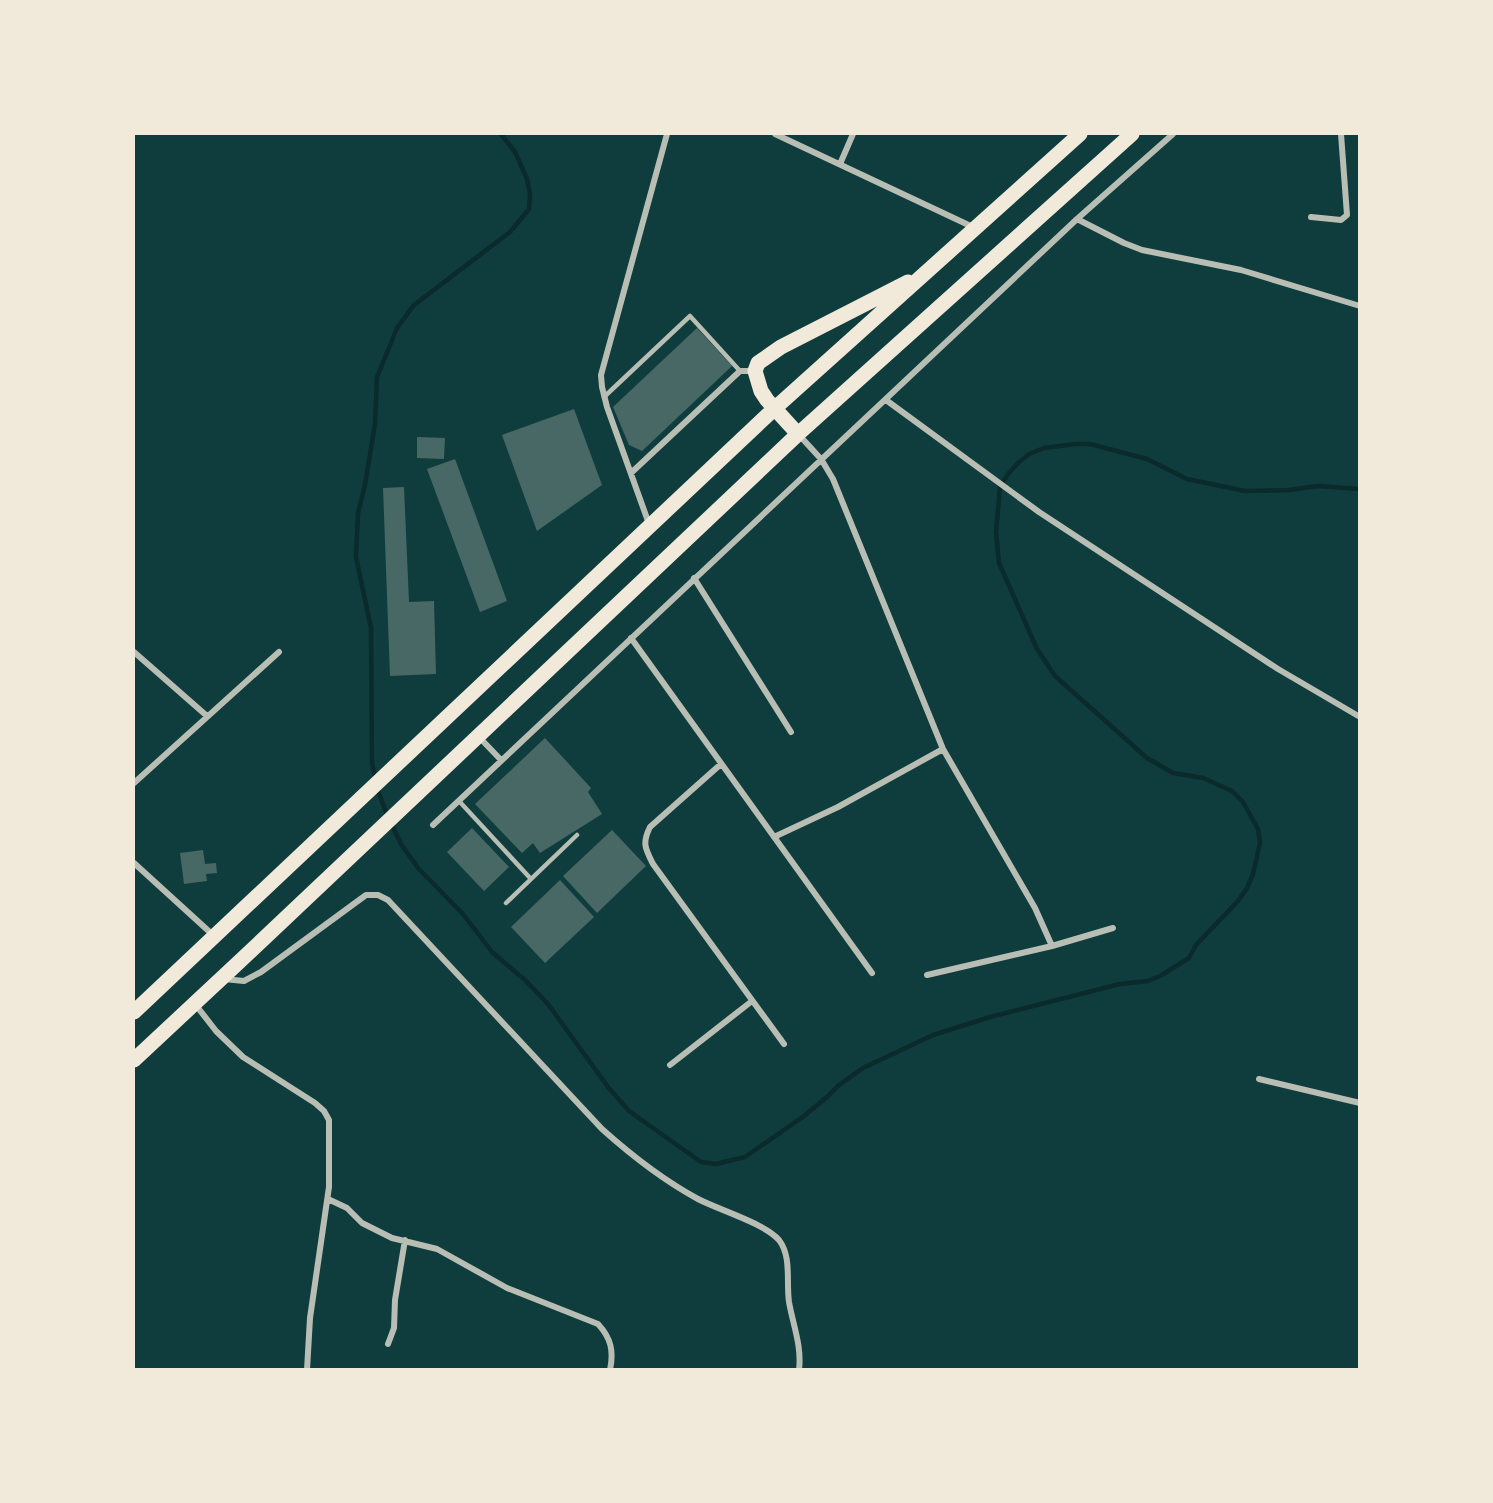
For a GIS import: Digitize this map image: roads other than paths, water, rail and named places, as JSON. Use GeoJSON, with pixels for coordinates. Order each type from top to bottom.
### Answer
{"type":"FeatureCollection","features":[{"type":"Feature","properties":{"kind":"highway"},"geometry":{"type":"LineString","coordinates":[[134,1012],[774,409],[1080,134]]}},
{"type":"Feature","properties":{"kind":"highway"},"geometry":{"type":"LineString","coordinates":[[134,1060],[798,434],[1132,134]]}},
{"type":"Feature","properties":{"kind":"highway"},"geometry":{"type":"LineString","coordinates":[[798,434],[774,409],[748,371],[769,354],[927,272]]}},
{"type":"Feature","properties":{"kind":"street"},"geometry":{"type":"LineString","coordinates":[[650,527],[604,397],[601,375],[667,134]]}},
{"type":"Feature","properties":{"kind":"street"},"geometry":{"type":"LineString","coordinates":[[775,134],[976,228]]}},
{"type":"Feature","properties":{"kind":"street"},"geometry":{"type":"LineString","coordinates":[[840,164],[853,134]]}},
{"type":"Feature","properties":{"kind":"street"},"geometry":{"type":"LineString","coordinates":[[433,825],[1077,219],[1173,134]]}},
{"type":"Feature","properties":{"kind":"street"},"geometry":{"type":"LineString","coordinates":[[1311,218],[1341,220],[1347,215],[1341,134]]}},
{"type":"Feature","properties":{"kind":"street"},"geometry":{"type":"LineString","coordinates":[[1077,219],[1142,250],[1241,270],[1359,306]]}},
{"type":"Feature","properties":{"kind":"street"},"geometry":{"type":"LineString","coordinates":[[631,473],[748,371]]}},
{"type":"Feature","properties":{"kind":"street"},"geometry":{"type":"LineString","coordinates":[[886,400],[1039,512],[1278,669],[1359,717]]}},
{"type":"Feature","properties":{"kind":"street"},"geometry":{"type":"LineString","coordinates":[[798,434],[821,459],[832,479],[943,749],[1035,908],[1052,946]]}},
{"type":"Feature","properties":{"kind":"street"},"geometry":{"type":"LineString","coordinates":[[694,578],[791,732]]}},
{"type":"Feature","properties":{"kind":"street"},"geometry":{"type":"LineString","coordinates":[[631,638],[872,973]]}},
{"type":"Feature","properties":{"kind":"street"},"geometry":{"type":"LineString","coordinates":[[134,652],[207,716]]}},
{"type":"Feature","properties":{"kind":"street"},"geometry":{"type":"LineString","coordinates":[[134,783],[279,652]]}},
{"type":"Feature","properties":{"kind":"street"},"geometry":{"type":"LineString","coordinates":[[478,736],[501,760]]}},
{"type":"Feature","properties":{"kind":"street"},"geometry":{"type":"LineString","coordinates":[[774,837],[838,807],[943,749]]}},
{"type":"Feature","properties":{"kind":"street"},"geometry":{"type":"LineString","coordinates":[[721,764],[650,827],[644,839],[646,850],[653,864],[784,1044]]}},
{"type":"Feature","properties":{"kind":"street"},"geometry":{"type":"LineString","coordinates":[[134,863],[216,937]]}},
{"type":"Feature","properties":{"kind":"street"},"geometry":{"type":"LineString","coordinates":[[221,979],[244,981],[261,972],[366,895],[378,895],[387,900],[602,1129],[630,1154],[699,1199],[767,1231],[779,1240],[785,1252],[788,1268],[789,1299],[798,1338],[799,1370]]}},
{"type":"Feature","properties":{"kind":"street"},"geometry":{"type":"LineString","coordinates":[[927,975],[1052,946],[1113,928]]}},
{"type":"Feature","properties":{"kind":"street"},"geometry":{"type":"LineString","coordinates":[[670,1065],[752,1000]]}},
{"type":"Feature","properties":{"kind":"street"},"geometry":{"type":"LineString","coordinates":[[195,1003],[216,1031],[243,1058],[315,1103],[329,1120],[328,1199],[310,1318],[307,1370]]}},
{"type":"Feature","properties":{"kind":"street"},"geometry":{"type":"LineString","coordinates":[[1259,1079],[1359,1103]]}},
{"type":"Feature","properties":{"kind":"street"},"geometry":{"type":"LineString","coordinates":[[328,1199],[347,1208],[362,1223],[392,1238],[437,1249],[507,1288],[598,1324],[611,1344],[613,1356],[610,1370]]}},
{"type":"Feature","properties":{"kind":"street"},"geometry":{"type":"LineString","coordinates":[[388,1344],[394,1328],[395,1300],[405,1240]]}},
{"type":"Feature","properties":{"kind":"lane"},"geometry":{"type":"LineString","coordinates":[[604,397],[690,316],[748,371]]}},
{"type":"Feature","properties":{"kind":"lane"},"geometry":{"type":"LineString","coordinates":[[459,801],[531,879]]}},
{"type":"Feature","properties":{"kind":"lane"},"geometry":{"type":"LineString","coordinates":[[506,903],[577,835]]}},
{"type":"Feature","properties":{"kind":"waterway"},"geometry":{"type":"LineString","coordinates":[[501,134],[515,152],[527,179],[530,194],[529,209],[510,232],[414,305],[397,328],[377,377],[375,424],[358,513],[356,557],[371,628],[372,763],[378,791],[388,817],[401,844],[418,868],[463,914],[492,952],[526,981],[548,1004],[608,1087],[629,1111],[701,1162],[716,1164],[745,1157],[804,1116],[839,1085],[863,1068],[933,1035],[990,1017],[1120,984],[1148,981],[1162,975],[1189,958],[1196,945],[1238,901],[1247,888],[1253,874],[1260,843],[1258,829],[1243,802],[1232,791],[1203,778],[1173,773],[1147,758],[1055,676],[1037,649],[999,563],[996,532],[1000,487],[1018,463],[1029,454],[1044,448],[1090,444],[1147,459],[1187,479],[1245,491],[1289,490],[1318,486],[1360,489]]}}]}
